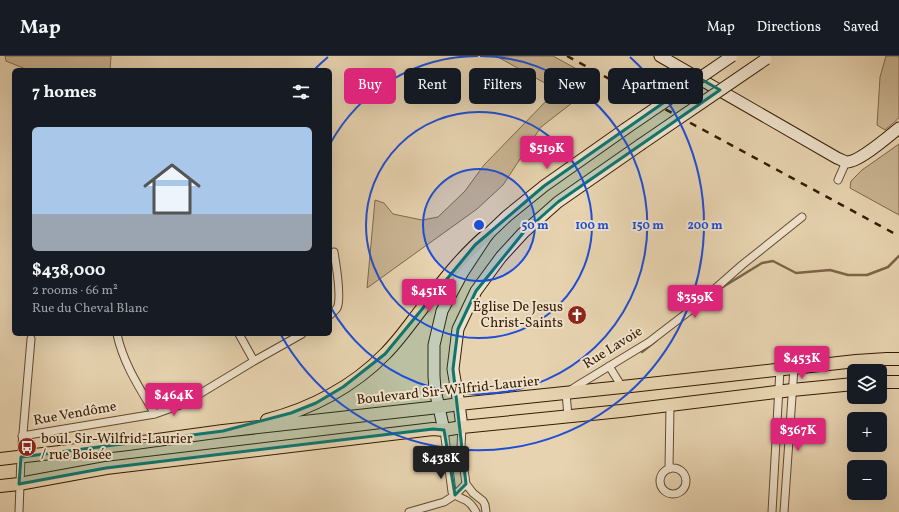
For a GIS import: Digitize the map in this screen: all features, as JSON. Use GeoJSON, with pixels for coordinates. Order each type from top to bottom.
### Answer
{"type":"FeatureCollection","features":[{"type":"Feature","properties":{"kind":"main road"},"geometry":{"type":"LineString","coordinates":[[223,431],[291,413],[316,403],[344,387],[367,371],[386,354],[460,260],[488,234]]}},
{"type":"Feature","properties":{"kind":"main road","name":"Boulevard Sir-Wilfrid-Laurier"},"geometry":{"type":"LineString","coordinates":[[0,459],[223,431],[459,404],[856,361],[886,359],[899,360]]}},
{"type":"Feature","properties":{"kind":"main road"},"geometry":{"type":"LineString","coordinates":[[887,382],[899,382]]}},
{"type":"Feature","properties":{"kind":"main road"},"geometry":{"type":"LineString","coordinates":[[0,486],[19,484],[106,468],[433,429],[444,430],[847,385]]}},
{"type":"Feature","properties":{"kind":"street"},"geometry":{"type":"LineString","coordinates":[[660,56],[846,162],[862,156],[899,128]]}},
{"type":"Feature","properties":{"kind":"street"},"geometry":{"type":"LineString","coordinates":[[476,512],[473,506],[467,501],[452,492],[444,430],[435,390],[434,376],[434,345],[442,311],[463,272],[488,234],[507,216],[544,186],[732,56]]}},
{"type":"Feature","properties":{"kind":"street"},"geometry":{"type":"LineString","coordinates":[[486,512],[483,501],[473,493],[466,484],[461,446],[462,427],[453,369],[458,329],[476,291],[501,257],[523,233],[558,202],[640,144],[768,58]]}},
{"type":"Feature","properties":{"kind":"street"},"geometry":{"type":"LineString","coordinates":[[838,180],[846,162]]}},
{"type":"Feature","properties":{"kind":"street","name":"Rue Lavoie"},"geometry":{"type":"LineString","coordinates":[[566,393],[649,342],[692,309],[742,265],[802,217]]}},
{"type":"Feature","properties":{"kind":"street"},"geometry":{"type":"LineString","coordinates":[[332,313],[337,308],[339,297],[334,252]]}},
{"type":"Feature","properties":{"kind":"street"},"geometry":{"type":"LineString","coordinates":[[118,336],[121,349],[133,377],[155,414]]}},
{"type":"Feature","properties":{"kind":"street"},"geometry":{"type":"LineString","coordinates":[[240,336],[254,362]]}},
{"type":"Feature","properties":{"kind":"street","name":"Rue Vendôme"},"geometry":{"type":"LineString","coordinates":[[22,436],[155,414],[182,404],[299,336]]}},
{"type":"Feature","properties":{"kind":"street"},"geometry":{"type":"LineString","coordinates":[[19,512],[22,436],[31,340]]}},
{"type":"Feature","properties":{"kind":"street"},"geometry":{"type":"LineString","coordinates":[[609,366],[622,387]]}},
{"type":"Feature","properties":{"kind":"street"},"geometry":{"type":"LineString","coordinates":[[784,512],[794,368]]}},
{"type":"Feature","properties":{"kind":"street"},"geometry":{"type":"LineString","coordinates":[[772,512],[780,370]]}},
{"type":"Feature","properties":{"kind":"street"},"geometry":{"type":"LineString","coordinates":[[566,393],[568,416]]}},
{"type":"Feature","properties":{"kind":"street"},"geometry":{"type":"LineString","coordinates":[[669,469],[670,405]]}},
{"type":"Feature","properties":{"kind":"street"},"geometry":{"type":"LineString","coordinates":[[409,512],[444,502],[455,495],[466,484]]}},
{"type":"Feature","properties":{"kind":"street"},"geometry":{"type":"LineString","coordinates":[[773,502],[785,502]]}},
{"type":"Feature","properties":{"kind":"highlighted area"},"geometry":{"type":"Polygon","coordinates":[[[699,78],[720,90],[558,202],[523,233],[476,291],[458,329],[453,369],[466,484],[455,495],[444,430],[433,429],[106,468],[19,484],[21,457],[223,431],[291,413],[316,403],[343,387],[385,354],[475,245],[544,186],[699,78]]]}},
{"type":"Feature","properties":{"kind":"shaded area"},"geometry":{"type":"Polygon","coordinates":[[[5,56],[111,56],[110,68],[23,68],[6,61],[5,56]]]}},
{"type":"Feature","properties":{"kind":"shaded area"},"geometry":{"type":"Polygon","coordinates":[[[496,56],[553,56],[575,68],[544,68],[544,83],[536,78],[536,68],[518,68],[496,56]]]}},
{"type":"Feature","properties":{"kind":"shaded area"},"geometry":{"type":"Polygon","coordinates":[[[886,56],[899,56],[899,118],[885,130],[877,125],[880,77],[886,56]]]}},
{"type":"Feature","properties":{"kind":"shaded area"},"geometry":{"type":"Polygon","coordinates":[[[544,103],[571,104],[541,127],[503,185],[477,209],[367,288],[375,200],[384,203],[393,214],[422,220],[438,217],[465,191],[484,165],[544,103]]]}},
{"type":"Feature","properties":{"kind":"shaded area"},"geometry":{"type":"Polygon","coordinates":[[[899,144],[899,215],[850,188],[851,181],[862,170],[899,144]]]}},
{"type":"Feature","properties":{"kind":"waterway"},"geometry":{"type":"LineString","coordinates":[[718,290],[762,263],[773,261],[796,273],[830,270],[848,275],[867,275],[888,267],[899,256]]}},
{"type":"Feature","properties":{"kind":"waterway"},"geometry":{"type":"LineString","coordinates":[[642,352],[657,340]]}},
{"type":"Feature","properties":{"kind":"railway"},"geometry":{"type":"LineString","coordinates":[[567,56],[899,236]]}},
{"type":"Feature","properties":{"kind":"place","name":"Église De Jesus Christ-Saints"},"geometry":{"type":"Point","coordinates":[577,315]}},
{"type":"Feature","properties":{"kind":"place","name":"boul. Sir-Wilfrid-Laurier / rue Boisée"},"geometry":{"type":"Point","coordinates":[27,447]}}]}
